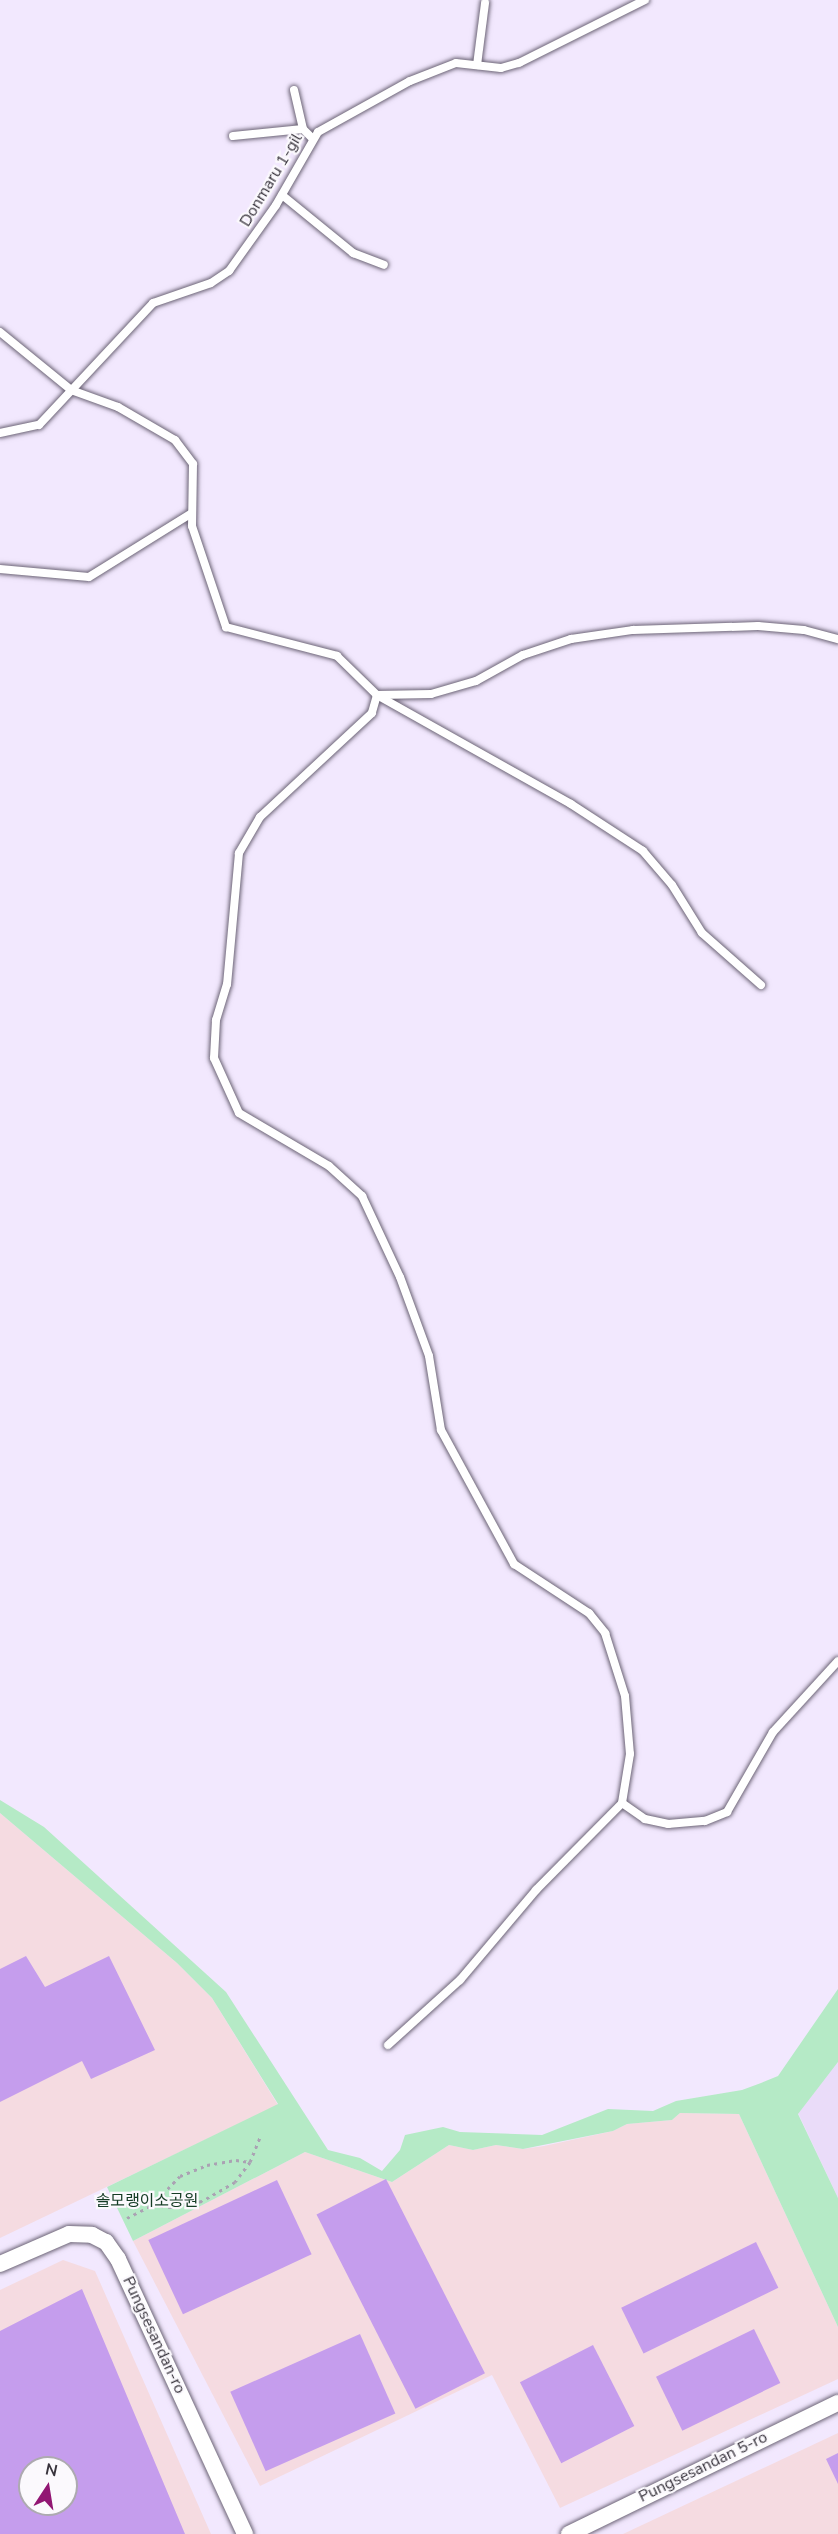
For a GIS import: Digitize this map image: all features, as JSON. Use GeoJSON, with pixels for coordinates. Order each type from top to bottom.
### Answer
{"type":"FeatureCollection","features":[{"type":"Feature","properties":{"kind":"street","name":"Pungsesandan-ro"},"geometry":{"type":"LineString","coordinates":[[0,2264],[69,2234],[92,2235],[106,2242],[118,2259],[245,2534]]}},
{"type":"Feature","properties":{"kind":"street","name":"Pungsesandan 5-ro"},"geometry":{"type":"LineString","coordinates":[[569,2534],[838,2403]]}},
{"type":"Feature","properties":{"kind":"lane","name":"Donmaru 1-gil"},"geometry":{"type":"LineString","coordinates":[[0,433],[39,425],[153,303],[211,283],[229,271],[282,195],[318,132],[410,81],[456,63],[501,68],[519,63],[645,0]]}},
{"type":"Feature","properties":{"kind":"lane"},"geometry":{"type":"LineString","coordinates":[[477,65],[485,3]]}},
{"type":"Feature","properties":{"kind":"lane"},"geometry":{"type":"LineString","coordinates":[[294,90],[303,129],[313,138]]}},
{"type":"Feature","properties":{"kind":"lane"},"geometry":{"type":"LineString","coordinates":[[233,136],[303,129]]}},
{"type":"Feature","properties":{"kind":"lane"},"geometry":{"type":"LineString","coordinates":[[282,195],[353,253],[384,266]]}},
{"type":"Feature","properties":{"kind":"lane"},"geometry":{"type":"LineString","coordinates":[[0,332],[71,390],[118,407],[175,440],[194,464],[192,526],[226,627],[337,656],[377,695],[571,804],[643,851],[672,885],[702,933],[761,985]]}},
{"type":"Feature","properties":{"kind":"lane"},"geometry":{"type":"LineString","coordinates":[[0,569],[89,578],[192,513]]}},
{"type":"Feature","properties":{"kind":"lane"},"geometry":{"type":"LineString","coordinates":[[377,695],[431,694],[476,681],[532,651],[571,639],[633,630],[758,626],[804,630],[838,639]]}},
{"type":"Feature","properties":{"kind":"lane"},"geometry":{"type":"LineString","coordinates":[[377,695],[372,713],[260,817],[239,853],[227,984],[216,1020],[214,1058],[239,1113],[329,1166],[362,1196],[399,1277],[429,1356],[441,1430],[514,1564],[589,1613],[605,1633],[625,1696],[630,1754],[622,1803],[536,1890],[453,1987],[388,2045]]}},
{"type":"Feature","properties":{"kind":"lane"},"geometry":{"type":"LineString","coordinates":[[622,1803],[645,1819],[668,1824],[705,1821],[727,1812],[772,1732],[838,1661]]}},
{"type":"Feature","properties":{"kind":"path"},"geometry":{"type":"LineString","coordinates":[[152,2205],[171,2207],[202,2201],[235,2182],[250,2162],[260,2137]]}},
{"type":"Feature","properties":{"kind":"path"},"geometry":{"type":"LineString","coordinates":[[127,2218],[152,2205],[180,2176],[207,2165],[236,2160],[250,2162]]}},
{"type":"Feature","properties":{"kind":"shaded area"},"geometry":{"type":"Polygon","coordinates":[[[0,1813],[177,1963],[212,1998],[278,2105],[0,2238],[0,1813]]]}},
{"type":"Feature","properties":{"kind":"shaded area"},"geometry":{"type":"Polygon","coordinates":[[[838,2062],[838,2198],[798,2113],[838,2062]]]}},
{"type":"Feature","properties":{"kind":"shaded area"},"geometry":{"type":"Polygon","coordinates":[[[680,2113],[739,2114],[838,2327],[838,2379],[560,2508],[492,2375],[260,2486],[133,2241],[305,2152],[392,2182],[449,2145],[473,2150],[496,2145],[523,2149],[613,2131],[627,2124],[672,2120],[680,2113]]]}},
{"type":"Feature","properties":{"kind":"shaded area"},"geometry":{"type":"Polygon","coordinates":[[[63,2260],[95,2271],[211,2534],[0,2534],[0,2290],[63,2260]]]}},
{"type":"Feature","properties":{"kind":"shaded area"},"geometry":{"type":"Polygon","coordinates":[[[838,2433],[838,2534],[623,2534],[838,2433]]]}},
{"type":"Feature","properties":{"kind":"green space","name":"솔모랭이소공원"},"geometry":{"type":"Polygon","coordinates":[[[0,1800],[44,1827],[226,1992],[328,2150],[360,2158],[382,2171],[400,2150],[405,2135],[443,2127],[460,2132],[542,2135],[608,2109],[653,2111],[676,2101],[742,2090],[761,2083],[778,2076],[838,1989],[838,2062],[798,2114],[838,2198],[838,2327],[739,2114],[680,2113],[672,2120],[627,2124],[613,2131],[523,2149],[496,2145],[473,2150],[449,2145],[392,2182],[305,2152],[133,2241],[107,2187],[278,2104],[212,1998],[177,1963],[0,1813],[0,1800]]]}},
{"type":"Feature","properties":{"kind":"building"},"geometry":{"type":"Polygon","coordinates":[[[26,1956],[45,1987],[109,1956],[155,2050],[91,2079],[82,2061],[0,2102],[0,1969],[26,1956]]]}},
{"type":"Feature","properties":{"kind":"building"},"geometry":{"type":"Polygon","coordinates":[[[386,2179],[485,2373],[415,2409],[317,2214],[386,2179]]]}},
{"type":"Feature","properties":{"kind":"building"},"geometry":{"type":"Polygon","coordinates":[[[277,2180],[312,2254],[183,2314],[148,2240],[277,2180]]]}},
{"type":"Feature","properties":{"kind":"building"},"geometry":{"type":"Polygon","coordinates":[[[756,2242],[778,2288],[644,2354],[621,2308],[756,2242]]]}},
{"type":"Feature","properties":{"kind":"building"},"geometry":{"type":"Polygon","coordinates":[[[82,2289],[185,2534],[0,2534],[0,2331],[82,2289]]]}},
{"type":"Feature","properties":{"kind":"building"},"geometry":{"type":"Polygon","coordinates":[[[754,2329],[780,2383],[682,2431],[656,2377],[754,2329]]]}},
{"type":"Feature","properties":{"kind":"building"},"geometry":{"type":"Polygon","coordinates":[[[360,2334],[395,2413],[266,2471],[230,2392],[360,2334]]]}},
{"type":"Feature","properties":{"kind":"building"},"geometry":{"type":"Polygon","coordinates":[[[593,2345],[634,2426],[561,2463],[520,2382],[593,2345]]]}},
{"type":"Feature","properties":{"kind":"building"},"geometry":{"type":"Polygon","coordinates":[[[838,2453],[838,2484],[826,2459],[838,2453]]]}}]}
